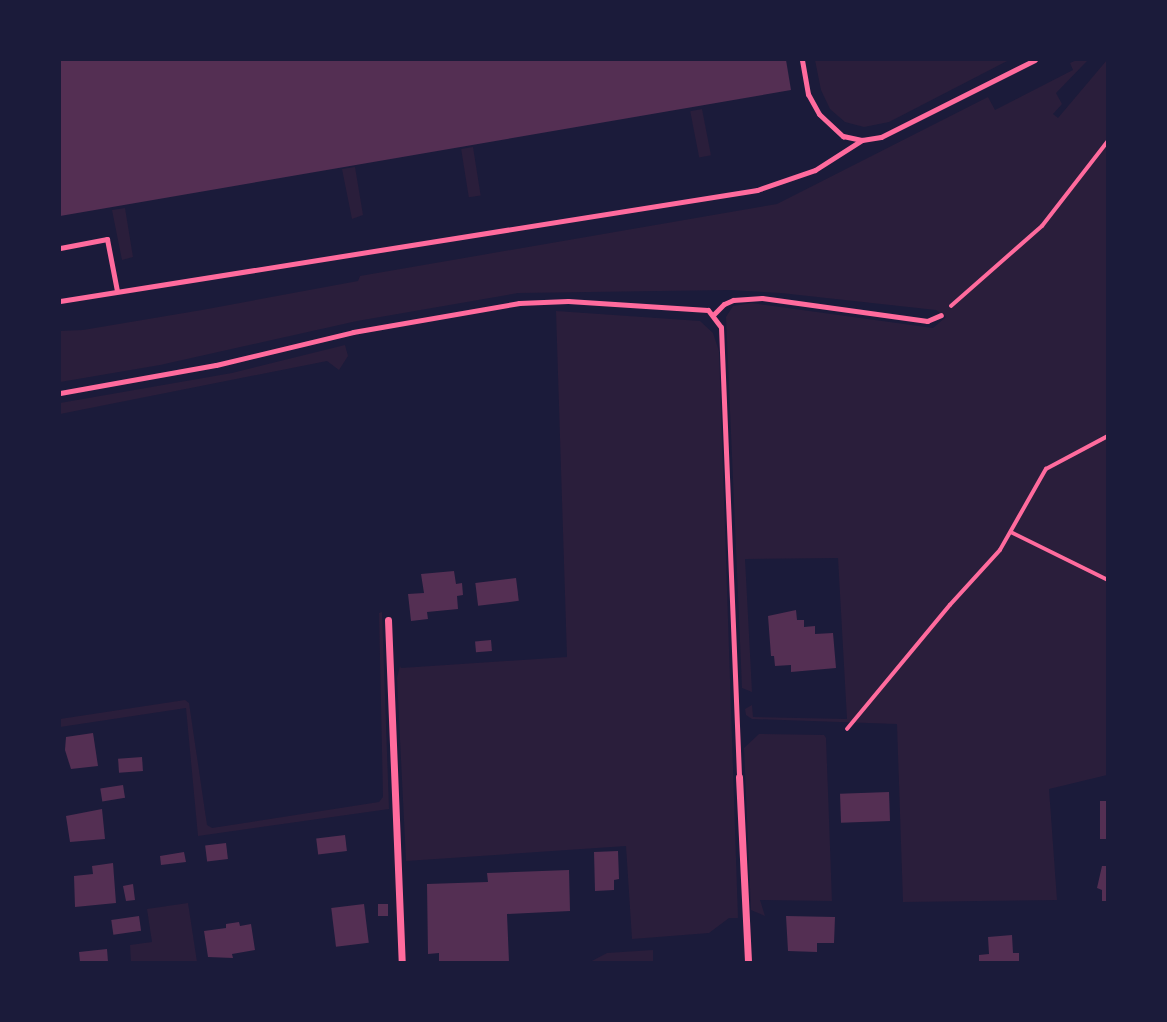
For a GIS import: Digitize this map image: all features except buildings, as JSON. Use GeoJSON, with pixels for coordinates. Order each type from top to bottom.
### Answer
{"type":"FeatureCollection","features":[{"type":"Feature","properties":{"kind":"street"},"geometry":{"type":"LineString","coordinates":[[388,620],[402,962]]}},
{"type":"Feature","properties":{"kind":"street"},"geometry":{"type":"LineString","coordinates":[[739,776],[748,962]]}},
{"type":"Feature","properties":{"kind":"lane"},"geometry":{"type":"LineString","coordinates":[[802,60],[808,94],[819,114],[843,136],[862,140],[881,137],[1035,60]]}},
{"type":"Feature","properties":{"kind":"lane"},"geometry":{"type":"LineString","coordinates":[[60,301],[757,190],[815,170],[862,140]]}},
{"type":"Feature","properties":{"kind":"lane"},"geometry":{"type":"LineString","coordinates":[[60,248],[107,239],[117,291]]}},
{"type":"Feature","properties":{"kind":"lane"},"geometry":{"type":"LineString","coordinates":[[714,314],[724,304],[733,300],[762,298],[927,321],[941,315]]}},
{"type":"Feature","properties":{"kind":"lane"},"geometry":{"type":"LineString","coordinates":[[60,393],[216,365],[353,332],[543,300],[700,308],[714,314],[721,327],[739,776]]}},
{"type":"Feature","properties":{"kind":"path"},"geometry":{"type":"LineString","coordinates":[[941,315],[1042,226],[1108,141]]}},
{"type":"Feature","properties":{"kind":"path"},"geometry":{"type":"LineString","coordinates":[[847,729],[943,613],[986,567],[1010,532],[1046,469],[1108,436]]}},
{"type":"Feature","properties":{"kind":"path"},"geometry":{"type":"LineString","coordinates":[[1010,532],[1108,580]]}},
{"type":"Feature","properties":{"kind":"shaded area"},"geometry":{"type":"Polygon","coordinates":[[[815,60],[1009,60],[889,122],[864,127],[845,122],[830,109],[821,90],[815,60]]]}},
{"type":"Feature","properties":{"kind":"shaded area"},"geometry":{"type":"Polygon","coordinates":[[[1088,60],[1056,93],[1062,104],[1053,114],[1058,118],[1107,60],[1107,775],[1049,789],[1057,900],[903,902],[897,724],[752,719],[746,715],[745,709],[752,705],[753,717],[847,719],[838,558],[745,559],[752,692],[742,688],[726,317],[733,306],[751,303],[933,328],[946,317],[936,310],[730,290],[518,293],[357,321],[160,365],[60,382],[60,331],[83,330],[202,310],[358,281],[360,276],[777,204],[988,97],[995,110],[1073,70],[1070,63],[1088,60]]]}},
{"type":"Feature","properties":{"kind":"shaded area"},"geometry":{"type":"Polygon","coordinates":[[[702,109],[711,155],[699,157],[690,111],[702,109]]]}},
{"type":"Feature","properties":{"kind":"shaded area"},"geometry":{"type":"Polygon","coordinates":[[[473,147],[481,195],[469,197],[461,149],[473,147]]]}},
{"type":"Feature","properties":{"kind":"shaded area"},"geometry":{"type":"Polygon","coordinates":[[[355,167],[363,215],[352,219],[342,169],[355,167]]]}},
{"type":"Feature","properties":{"kind":"shaded area"},"geometry":{"type":"Polygon","coordinates":[[[125,208],[133,257],[122,260],[112,210],[125,208]]]}},
{"type":"Feature","properties":{"kind":"shaded area"},"geometry":{"type":"Polygon","coordinates":[[[556,311],[700,321],[713,333],[719,351],[738,918],[729,918],[709,933],[632,939],[626,846],[406,861],[397,678],[400,666],[567,657],[556,311]]]}},
{"type":"Feature","properties":{"kind":"shaded area"},"geometry":{"type":"Polygon","coordinates":[[[345,345],[348,356],[339,370],[327,361],[60,414],[60,403],[232,373],[345,345]]]}},
{"type":"Feature","properties":{"kind":"shaded area"},"geometry":{"type":"Polygon","coordinates":[[[382,612],[389,809],[198,836],[186,708],[60,727],[60,719],[185,700],[189,703],[207,825],[212,828],[379,802],[383,797],[379,613],[382,612]]]}},
{"type":"Feature","properties":{"kind":"shaded area"},"geometry":{"type":"Polygon","coordinates":[[[759,734],[824,735],[826,738],[832,901],[760,900],[765,916],[751,910],[744,748],[759,734]]]}},
{"type":"Feature","properties":{"kind":"shaded area"},"geometry":{"type":"Polygon","coordinates":[[[188,903],[197,962],[131,962],[130,945],[152,942],[147,909],[188,903]]]}},
{"type":"Feature","properties":{"kind":"shaded area"},"geometry":{"type":"Polygon","coordinates":[[[653,950],[653,962],[590,962],[607,953],[653,950]]]}}]}
